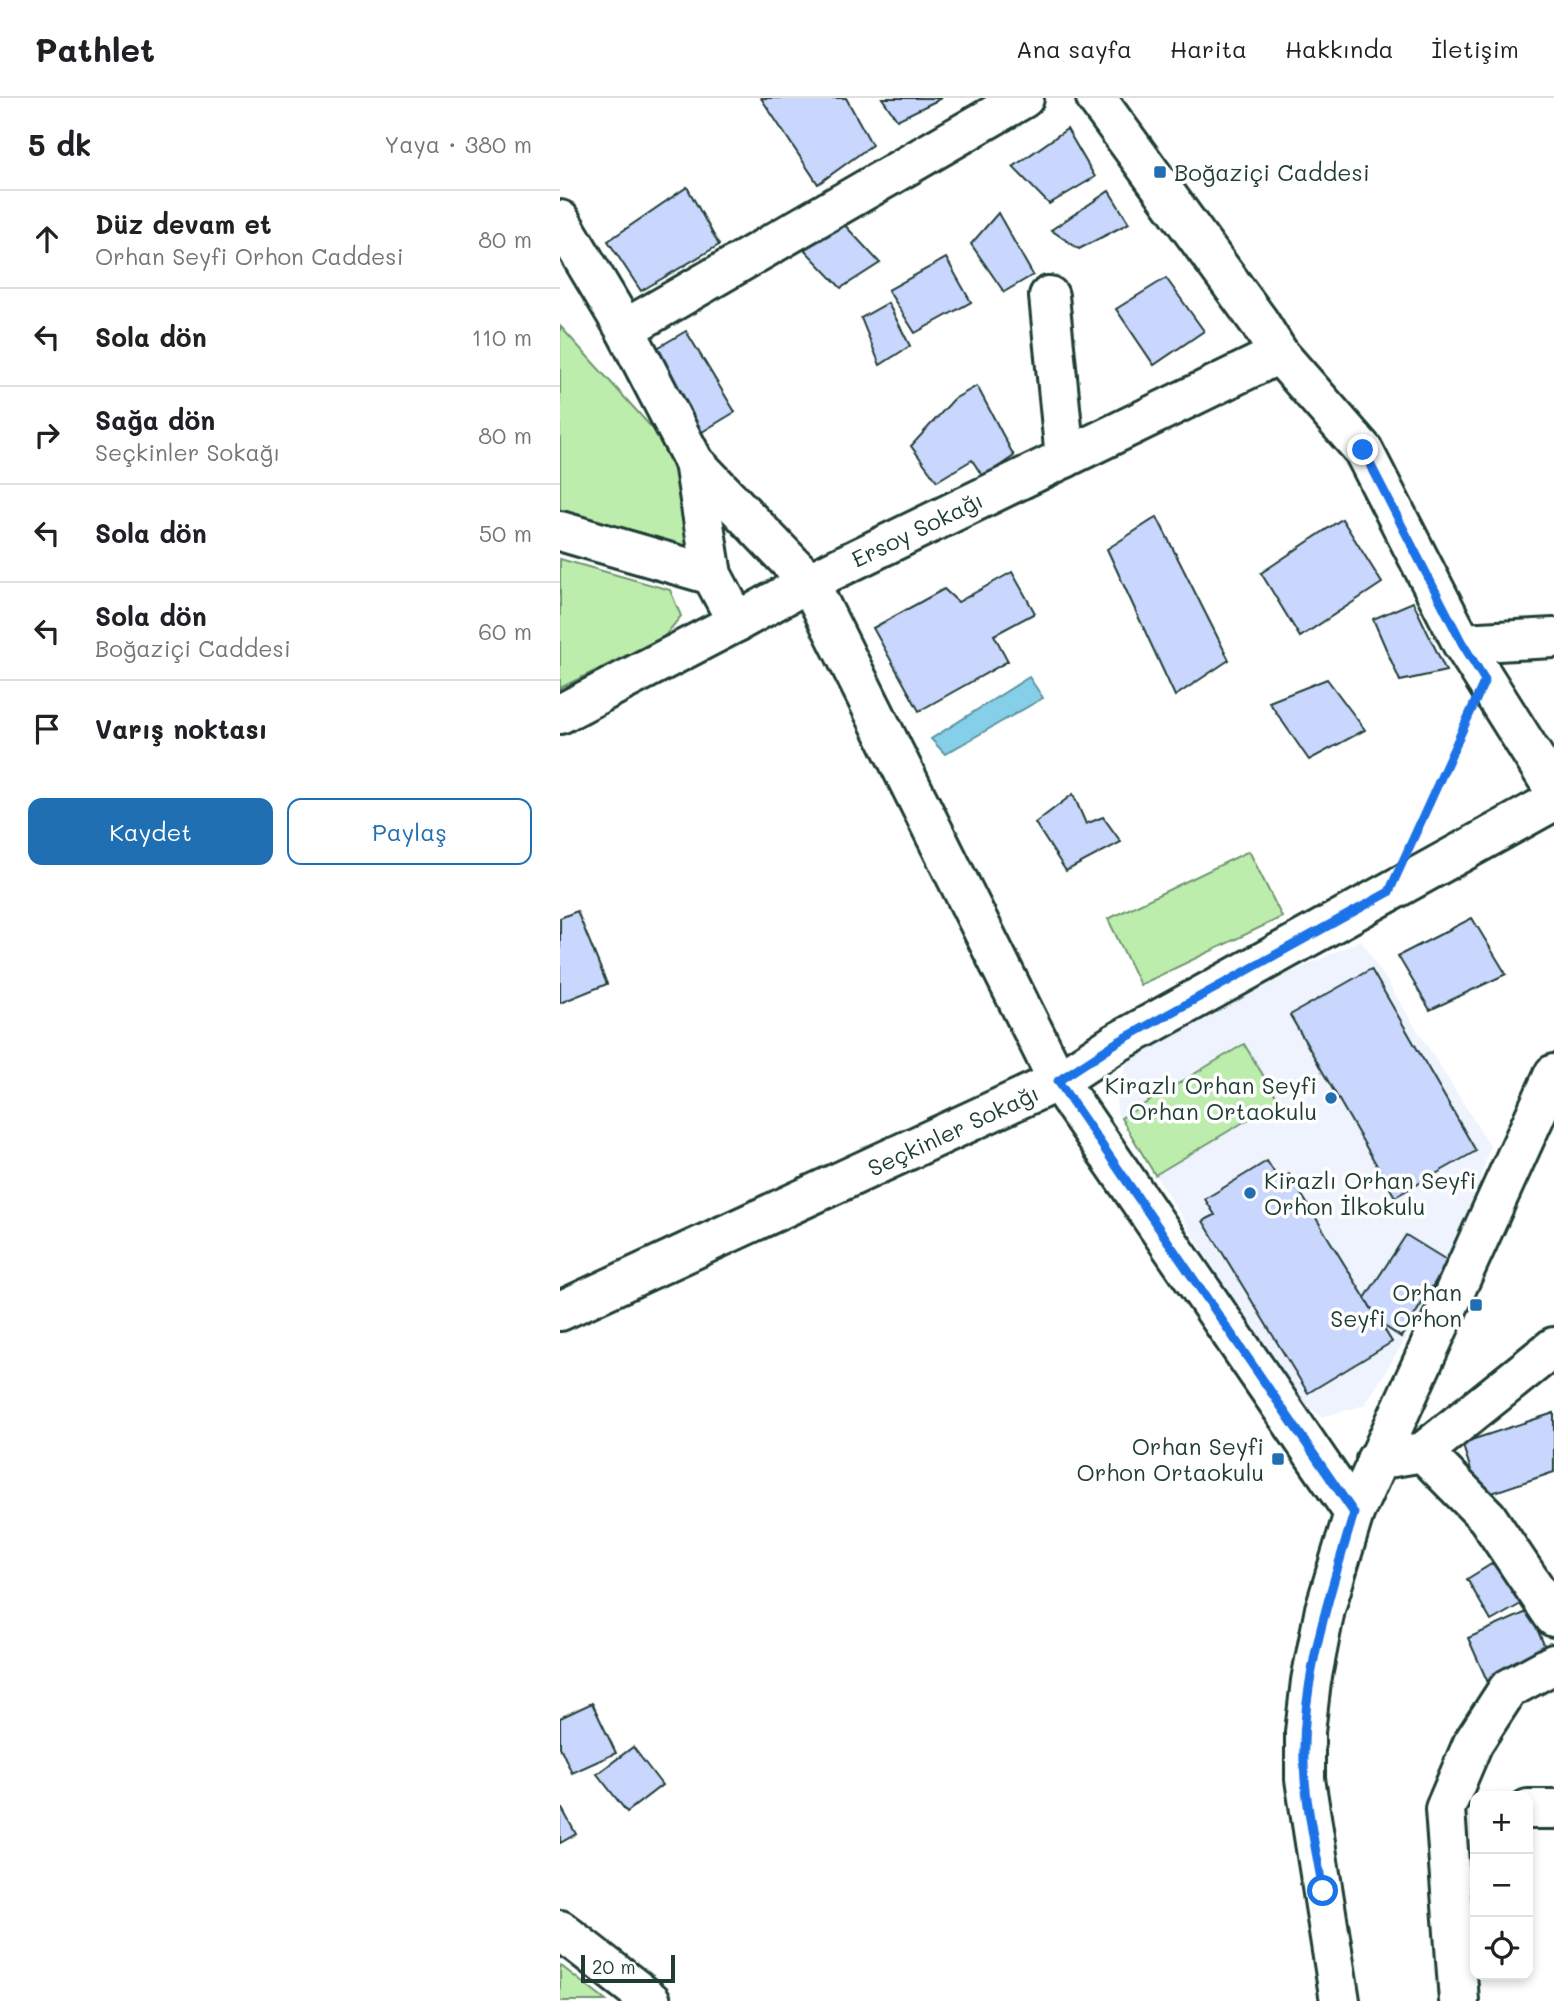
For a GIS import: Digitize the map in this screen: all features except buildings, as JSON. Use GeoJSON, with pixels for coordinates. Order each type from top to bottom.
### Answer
{"type":"FeatureCollection","features":[{"type":"Feature","properties":{"kind":"street"},"geometry":{"type":"LineString","coordinates":[[625,329],[1024,98]]}},
{"type":"Feature","properties":{"kind":"street"},"geometry":{"type":"LineString","coordinates":[[1096,98],[1259,322],[1279,354],[1363,450],[1462,643],[1554,789]]}},
{"type":"Feature","properties":{"kind":"street"},"geometry":{"type":"LineString","coordinates":[[560,220],[625,329],[694,462],[809,582],[1058,1081],[1354,1513]]}},
{"type":"Feature","properties":{"kind":"street"},"geometry":{"type":"LineString","coordinates":[[1049,296],[1065,457]]}},
{"type":"Feature","properties":{"kind":"street","name":"Ersoy Sokağı"},"geometry":{"type":"LineString","coordinates":[[560,714],[809,582],[1279,354]]}},
{"type":"Feature","properties":{"kind":"street"},"geometry":{"type":"LineString","coordinates":[[694,462],[712,575],[737,622]]}},
{"type":"Feature","properties":{"kind":"street"},"geometry":{"type":"LineString","coordinates":[[560,531],[712,575]]}},
{"type":"Feature","properties":{"kind":"street"},"geometry":{"type":"LineString","coordinates":[[1462,643],[1554,638]]}},
{"type":"Feature","properties":{"kind":"street","name":"Seçkinler Sokağı"},"geometry":{"type":"LineString","coordinates":[[560,1311],[1058,1081],[1116,1043],[1554,801]]}},
{"type":"Feature","properties":{"kind":"street"},"geometry":{"type":"LineString","coordinates":[[1340,2001],[1305,1779],[1305,1732],[1311,1681],[1325,1609],[1354,1513],[1376,1460],[1554,1074]]}},
{"type":"Feature","properties":{"kind":"street"},"geometry":{"type":"LineString","coordinates":[[1376,1460],[1423,1452],[1554,1347]]}},
{"type":"Feature","properties":{"kind":"street"},"geometry":{"type":"LineString","coordinates":[[1423,1452],[1487,1517],[1554,1617]]}},
{"type":"Feature","properties":{"kind":"street"},"geometry":{"type":"LineString","coordinates":[[1460,2001],[1460,1809],[1473,1743],[1508,1689],[1554,1664]]}},
{"type":"Feature","properties":{"kind":"street"},"geometry":{"type":"LineString","coordinates":[[1533,1809],[1554,1809]]}},
{"type":"Feature","properties":{"kind":"street"},"geometry":{"type":"LineString","coordinates":[[560,1930],[651,2001]]}},
{"type":"Feature","properties":{"kind":"path"},"geometry":{"type":"LineString","coordinates":[[1389,892],[1485,680]]}},
{"type":"Feature","properties":{"kind":"shaded area"},"geometry":{"type":"Polygon","coordinates":[[[1361,940],[1490,1146],[1465,1232],[1446,1273],[1365,1405],[1322,1417],[1293,1395],[1117,1113],[1116,1096],[1125,1068],[1135,1050],[1172,1028],[1361,940]]]}},
{"type":"Feature","properties":{"kind":"green space"},"geometry":{"type":"Polygon","coordinates":[[[560,326],[672,450],[698,555],[560,512],[560,326]]]}},
{"type":"Feature","properties":{"kind":"green space"},"geometry":{"type":"Polygon","coordinates":[[[560,559],[670,590],[681,616],[664,637],[560,688],[560,559]]]}},
{"type":"Feature","properties":{"kind":"green space"},"geometry":{"type":"Polygon","coordinates":[[[1249,851],[1282,917],[1140,985],[1108,919],[1249,851]]]}},
{"type":"Feature","properties":{"kind":"green space"},"geometry":{"type":"Polygon","coordinates":[[[1244,1044],[1279,1101],[1155,1175],[1121,1118],[1244,1044]]]}},
{"type":"Feature","properties":{"kind":"green space"},"geometry":{"type":"Polygon","coordinates":[[[560,1965],[606,2001],[560,2001],[560,1965]]]}},
{"type":"Feature","properties":{"kind":"water"},"geometry":{"type":"Polygon","coordinates":[[[1029,677],[1043,698],[945,754],[931,739],[1029,677]]]}},
{"type":"Feature","properties":{"kind":"place","name":"Boğaziçi Caddesi"},"geometry":{"type":"Point","coordinates":[1160,172]}},
{"type":"Feature","properties":{"kind":"place","name":"Kirazlı Orhan Seyfi Orhan Ortaokulu"},"geometry":{"type":"Point","coordinates":[1331,1098]}},
{"type":"Feature","properties":{"kind":"place","name":"Kirazlı Orhan Seyfi Orhon İlkokulu"},"geometry":{"type":"Point","coordinates":[1250,1193]}},
{"type":"Feature","properties":{"kind":"place","name":"Orhan Seyfi Orhon"},"geometry":{"type":"Point","coordinates":[1476,1305]}},
{"type":"Feature","properties":{"kind":"place","name":"Orhan Seyfi Orhon Ortaokulu"},"geometry":{"type":"Point","coordinates":[1278,1459]}},
{"type":"Feature","properties":{"kind":"route"},"geometry":{"type":"LineString","coordinates":[[1323,1891],[1305,1779],[1305,1732],[1311,1681],[1325,1609],[1354,1513],[1058,1081],[1116,1043],[1389,892],[1485,680],[1462,643],[1363,450]]}}]}
